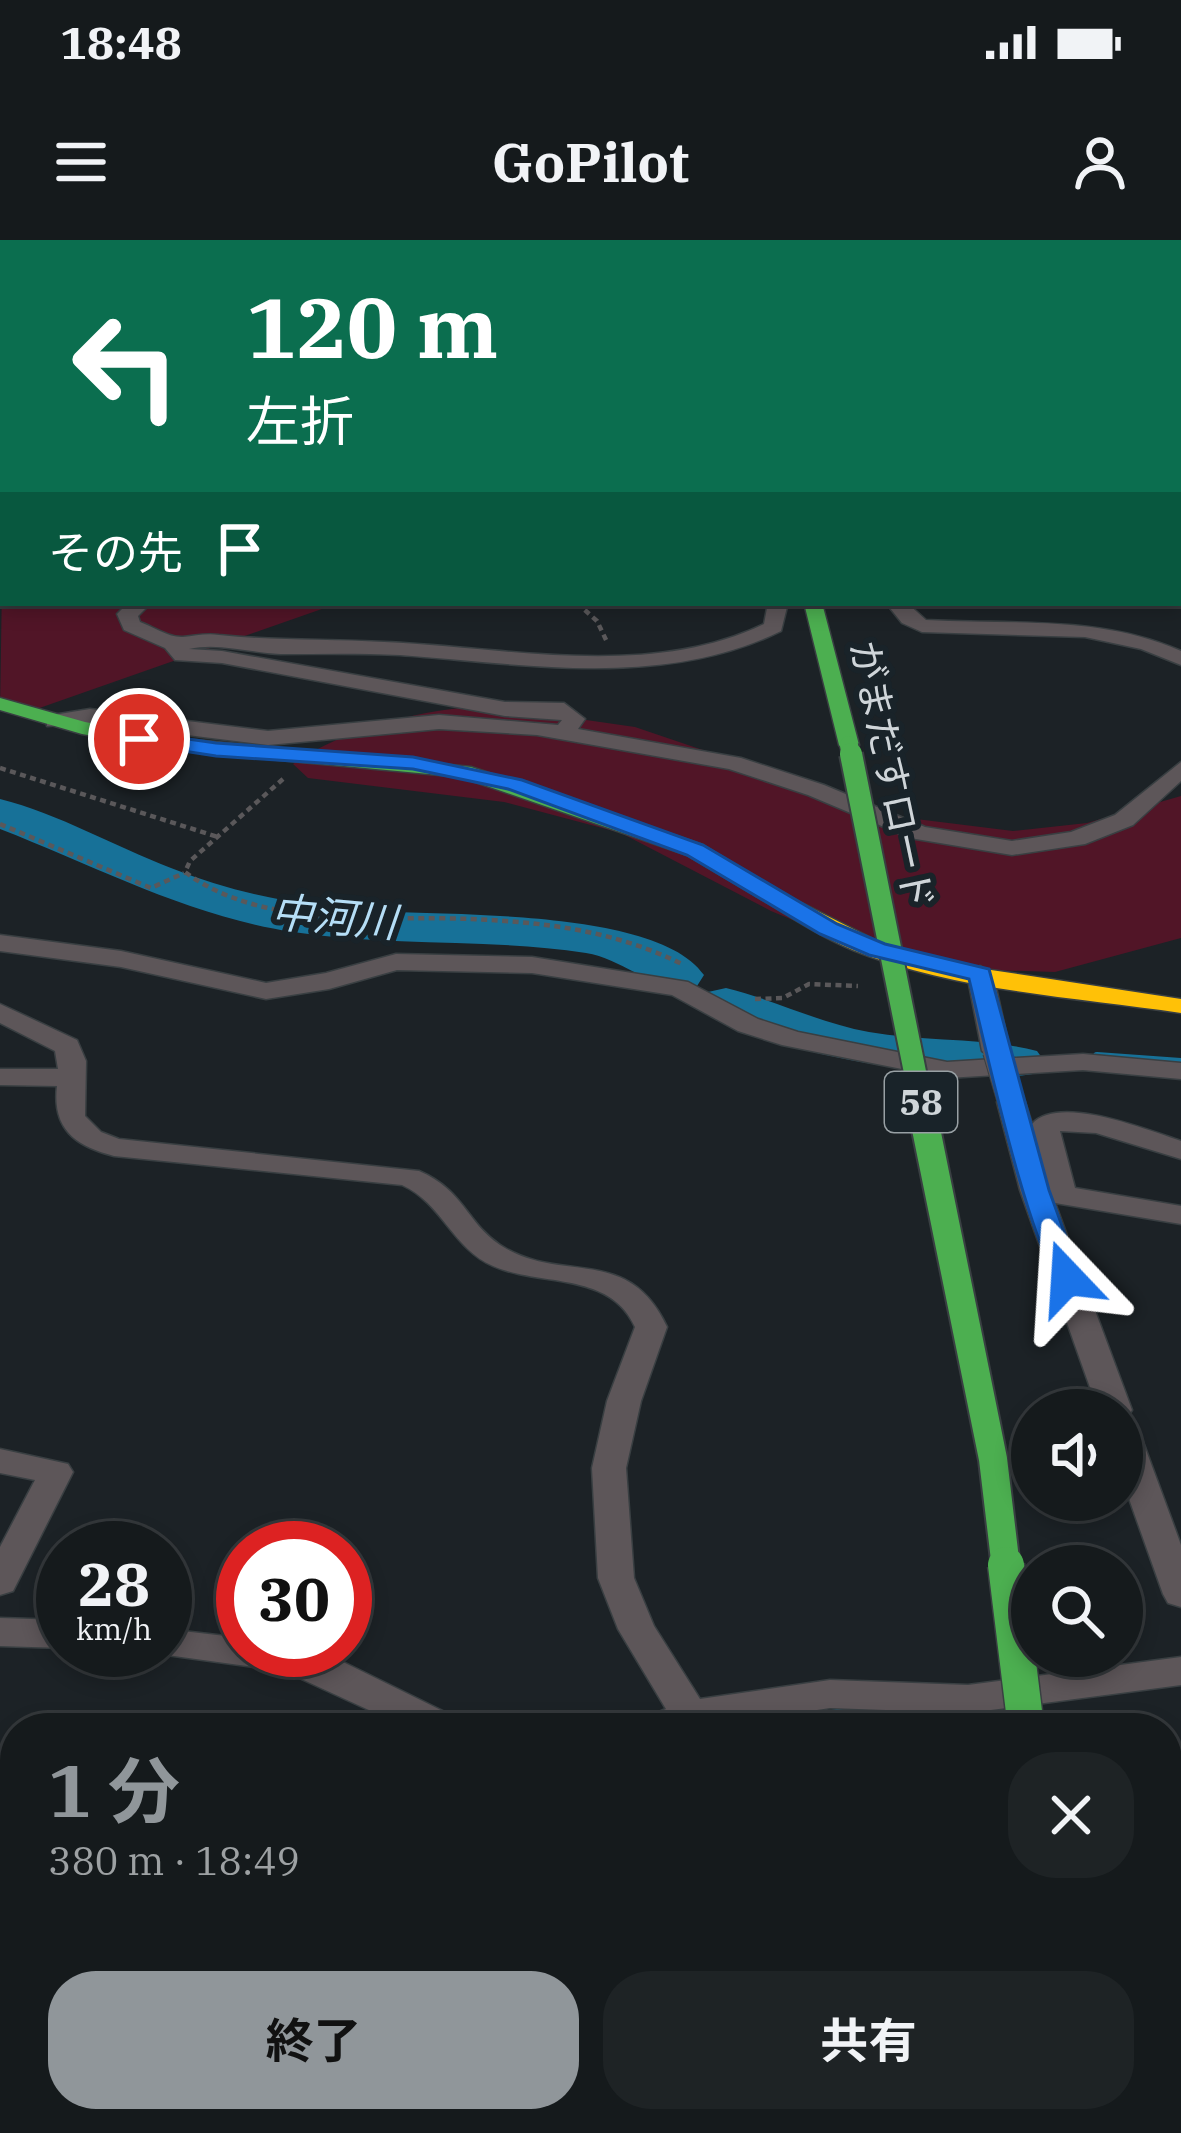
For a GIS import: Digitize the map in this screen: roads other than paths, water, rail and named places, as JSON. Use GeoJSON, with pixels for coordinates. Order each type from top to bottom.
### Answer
{"type":"FeatureCollection","features":[{"type":"Feature","properties":{"kind":"main road","name":"がまだすロード"},"geometry":{"type":"LineString","coordinates":[[815,606],[849,746],[993,1459]]}},
{"type":"Feature","properties":{"kind":"main road"},"geometry":{"type":"LineString","coordinates":[[0,704],[55,721],[216,749],[413,763],[514,784],[695,850],[828,929],[877,950],[980,974],[1181,1006]]}},
{"type":"Feature","properties":{"kind":"main road"},"geometry":{"type":"LineString","coordinates":[[993,1459],[1015,1545]]}},
{"type":"Feature","properties":{"kind":"main road"},"geometry":{"type":"LineString","coordinates":[[993,1459],[1024,1713]]}},
{"type":"Feature","properties":{"kind":"main road"},"geometry":{"type":"LineString","coordinates":[[1049,1677],[1058,1710]]}},
{"type":"Feature","properties":{"kind":"street"},"geometry":{"type":"LineString","coordinates":[[137,606],[127,614],[131,626],[177,645],[208,640],[257,646],[402,649],[524,663],[609,658],[751,638],[774,627],[778,606]]}},
{"type":"Feature","properties":{"kind":"street"},"geometry":{"type":"LineString","coordinates":[[898,606],[909,620],[922,626],[1087,629],[1126,636],[1181,658]]}},
{"type":"Feature","properties":{"kind":"street"},"geometry":{"type":"LineString","coordinates":[[177,645],[178,653],[196,657],[222,657],[505,709],[564,710],[574,719],[564,732]]}},
{"type":"Feature","properties":{"kind":"street"},"geometry":{"type":"LineString","coordinates":[[55,721],[90,716],[268,738],[440,722],[564,732],[733,763],[816,790],[919,833],[1012,848],[1076,839],[1124,820],[1181,769]]}},
{"type":"Feature","properties":{"kind":"street"},"geometry":{"type":"LineString","coordinates":[[0,943],[122,959],[266,991],[329,981],[379,964],[471,962],[583,971],[708,992],[748,1025],[792,1039],[946,1070],[1083,1062],[1181,1071]]}},
{"type":"Feature","properties":{"kind":"street"},"geometry":{"type":"LineString","coordinates":[[980,974],[1011,1102],[1048,1192],[1108,1389]]}},
{"type":"Feature","properties":{"kind":"street"},"geometry":{"type":"LineString","coordinates":[[0,1012],[67,1046],[73,1056],[68,1101],[79,1133],[91,1141],[408,1177],[448,1199],[473,1241],[489,1252],[511,1262],[603,1281],[639,1301],[651,1327],[624,1401],[609,1468],[616,1578],[671,1713]]}},
{"type":"Feature","properties":{"kind":"street"},"geometry":{"type":"LineString","coordinates":[[0,1077],[69,1078]]}},
{"type":"Feature","properties":{"kind":"street"},"geometry":{"type":"LineString","coordinates":[[1048,1192],[1045,1140],[1046,1124],[1051,1121],[1098,1124],[1181,1150]]}},
{"type":"Feature","properties":{"kind":"street"},"geometry":{"type":"LineString","coordinates":[[1048,1192],[1181,1215]]}},
{"type":"Feature","properties":{"kind":"street"},"geometry":{"type":"LineString","coordinates":[[0,1461],[56,1472],[0,1582]]}},
{"type":"Feature","properties":{"kind":"street"},"geometry":{"type":"LineString","coordinates":[[1143,1488],[1181,1594]]}},
{"type":"Feature","properties":{"kind":"street"},"geometry":{"type":"LineString","coordinates":[[0,1632],[36,1633]]}},
{"type":"Feature","properties":{"kind":"street"},"geometry":{"type":"LineString","coordinates":[[192,1646],[286,1658],[328,1671],[412,1713]]}},
{"type":"Feature","properties":{"kind":"street"},"geometry":{"type":"LineString","coordinates":[[725,1713],[830,1694],[968,1699],[1181,1671]]}},
{"type":"Feature","properties":{"kind":"waterway","name":"中河川"},"geometry":{"type":"LineString","coordinates":[[0,813],[153,878],[248,909],[334,923],[594,939],[679,975]]}},
{"type":"Feature","properties":{"kind":"waterway","name":"中河川"},"geometry":{"type":"LineString","coordinates":[[726,1003],[831,1040],[944,1058],[1018,1062]]}},
{"type":"Feature","properties":{"kind":"waterway","name":"中河川"},"geometry":{"type":"LineString","coordinates":[[1097,1056],[1181,1062]]}},
{"type":"Feature","properties":{"kind":"waterway"},"geometry":{"type":"LineString","coordinates":[[848,1713],[875,1708]]}}]}
